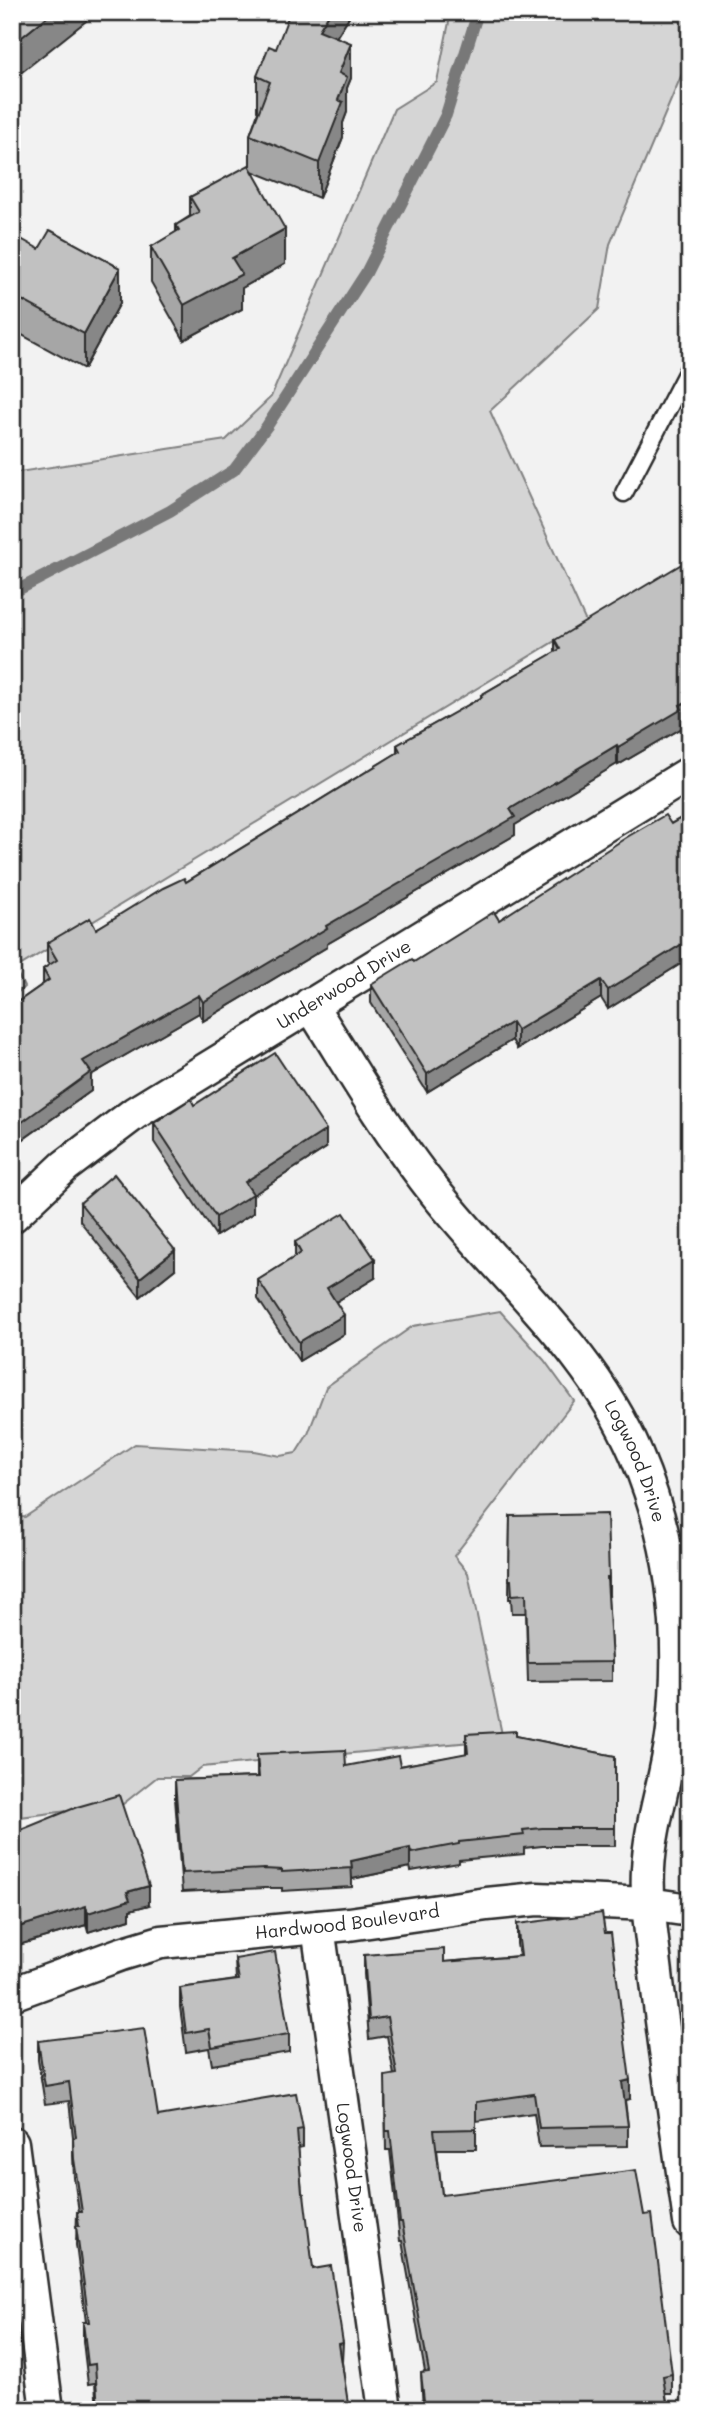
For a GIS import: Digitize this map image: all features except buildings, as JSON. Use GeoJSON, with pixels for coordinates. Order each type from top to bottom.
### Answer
{"type":"FeatureCollection","features":[{"type":"Feature","properties":{"kind":"street","name":"Underwood Drive"},"geometry":{"type":"LineString","coordinates":[[12,1216],[65,1166],[135,1113],[690,772]]}},
{"type":"Feature","properties":{"kind":"street","name":"Logwood Drive"},"geometry":{"type":"LineString","coordinates":[[310,1004],[381,1117],[424,1179],[549,1319],[592,1377],[634,1450],[660,1519],[674,1592],[676,1664],[673,1730],[648,1867],[649,1903],[690,2222]]}},
{"type":"Feature","properties":{"kind":"street","name":"Hardwood Boulevard"},"geometry":{"type":"LineString","coordinates":[[12,1994],[161,1942],[318,1927],[537,1899],[649,1903],[690,1910]]}},
{"type":"Feature","properties":{"kind":"street","name":"Logwood Drive"},"geometry":{"type":"LineString","coordinates":[[318,1927],[385,2410]]}},
{"type":"Feature","properties":{"kind":"street"},"geometry":{"type":"LineString","coordinates":[[12,2143],[47,2410]]}},
{"type":"Feature","properties":{"kind":"lane"},"geometry":{"type":"LineString","coordinates":[[624,493],[690,366]]}},
{"type":"Feature","properties":{"kind":"shaded area"},"geometry":{"type":"Polygon","coordinates":[[[451,12],[690,12],[690,55],[610,244],[599,309],[490,411],[586,622],[15,969],[24,987],[12,997],[12,473],[226,440],[271,397],[394,109],[437,82],[451,12]]]}},
{"type":"Feature","properties":{"kind":"shaded area"},"geometry":{"type":"Polygon","coordinates":[[[500,1311],[544,1360],[574,1401],[454,1556],[468,1573],[503,1739],[202,1767],[189,1777],[157,1777],[123,1804],[12,1818],[12,1518],[25,1517],[135,1444],[254,1451],[280,1456],[296,1453],[308,1434],[326,1387],[413,1326],[500,1311]]]}},
{"type":"Feature","properties":{"kind":"waterway"},"geometry":{"type":"LineString","coordinates":[[12,593],[170,511],[234,470],[267,426],[366,273],[446,115],[478,12]]}}]}
